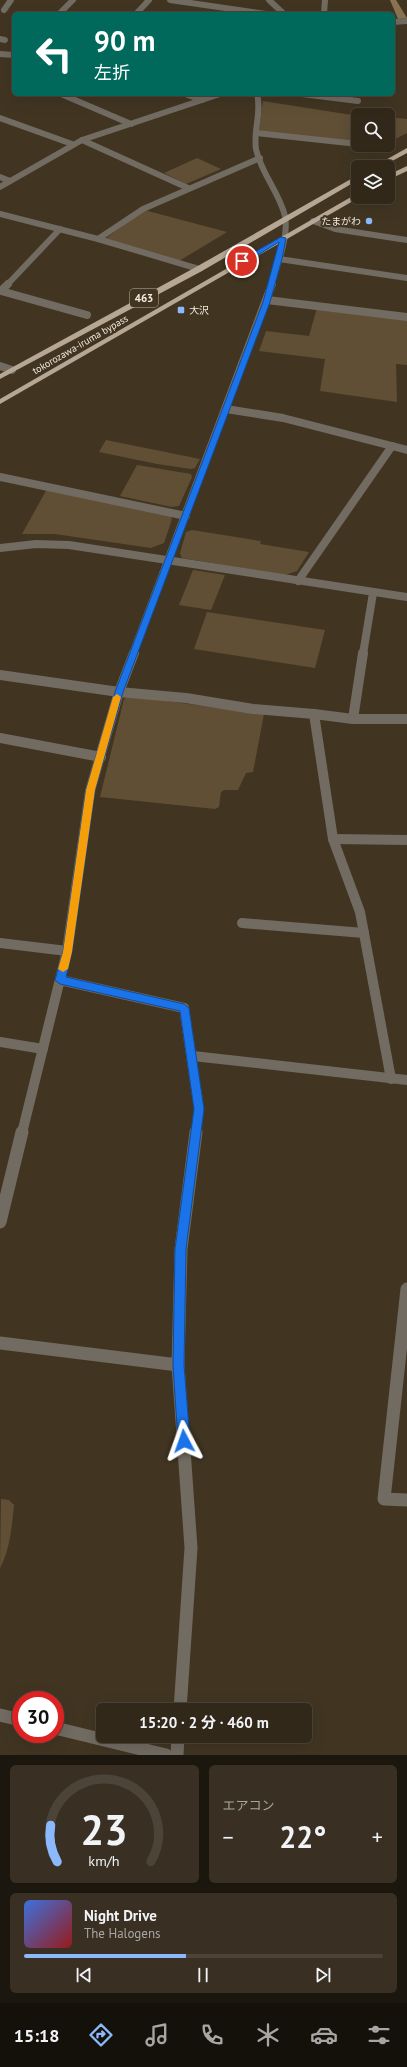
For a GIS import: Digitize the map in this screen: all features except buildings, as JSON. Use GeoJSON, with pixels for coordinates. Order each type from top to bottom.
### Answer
{"type":"FeatureCollection","features":[{"type":"Feature","properties":{"kind":"highway"},"geometry":{"type":"LineString","coordinates":[[389,160],[407,150]]}},
{"type":"Feature","properties":{"kind":"highway"},"geometry":{"type":"LineString","coordinates":[[395,174],[407,168]]}},
{"type":"Feature","properties":{"kind":"highway","name":"tokorozawa-iruma bypass"},"geometry":{"type":"LineString","coordinates":[[0,377],[199,268],[351,181]]}},
{"type":"Feature","properties":{"kind":"highway","name":"tokorozawa-iruma bypass"},"geometry":{"type":"LineString","coordinates":[[0,402],[351,199]]}},
{"type":"Feature","properties":{"kind":"street"},"geometry":{"type":"LineString","coordinates":[[4,10],[11,0]]}},
{"type":"Feature","properties":{"kind":"street"},"geometry":{"type":"LineString","coordinates":[[61,12],[73,0]]}},
{"type":"Feature","properties":{"kind":"street"},"geometry":{"type":"LineString","coordinates":[[138,12],[149,0]]}},
{"type":"Feature","properties":{"kind":"street"},"geometry":{"type":"LineString","coordinates":[[170,0],[252,12]]}},
{"type":"Feature","properties":{"kind":"street"},"geometry":{"type":"LineString","coordinates":[[269,0],[282,12]]}},
{"type":"Feature","properties":{"kind":"street"},"geometry":{"type":"LineString","coordinates":[[324,12],[325,0]]}},
{"type":"Feature","properties":{"kind":"street"},"geometry":{"type":"LineString","coordinates":[[395,22],[407,21]]}},
{"type":"Feature","properties":{"kind":"street"},"geometry":{"type":"LineString","coordinates":[[0,54],[12,55]]}},
{"type":"Feature","properties":{"kind":"street"},"geometry":{"type":"LineString","coordinates":[[66,96],[131,124]]}},
{"type":"Feature","properties":{"kind":"street"},"geometry":{"type":"LineString","coordinates":[[191,96],[202,100]]}},
{"type":"Feature","properties":{"kind":"street"},"geometry":{"type":"LineString","coordinates":[[0,187],[72,144],[214,96]]}},
{"type":"Feature","properties":{"kind":"street"},"geometry":{"type":"LineString","coordinates":[[0,1222],[2,1208],[68,952],[90,790],[119,692],[167,560],[186,516],[267,300],[279,259],[286,217],[270,186],[255,139],[260,104],[258,96]]}},
{"type":"Feature","properties":{"kind":"street"},"geometry":{"type":"LineString","coordinates":[[318,96],[358,101]]}},
{"type":"Feature","properties":{"kind":"street"},"geometry":{"type":"LineString","coordinates":[[0,118],[72,144]]}},
{"type":"Feature","properties":{"kind":"street"},"geometry":{"type":"LineString","coordinates":[[256,133],[351,143]]}},
{"type":"Feature","properties":{"kind":"street"},"geometry":{"type":"LineString","coordinates":[[82,140],[188,188]]}},
{"type":"Feature","properties":{"kind":"street"},"geometry":{"type":"LineString","coordinates":[[98,239],[142,209],[260,158]]}},
{"type":"Feature","properties":{"kind":"street"},"geometry":{"type":"LineString","coordinates":[[0,177],[10,181]]}},
{"type":"Feature","properties":{"kind":"street"},"geometry":{"type":"LineString","coordinates":[[0,214],[98,239],[199,268]]}},
{"type":"Feature","properties":{"kind":"street"},"geometry":{"type":"LineString","coordinates":[[313,221],[335,229],[407,240]]}},
{"type":"Feature","properties":{"kind":"street"},"geometry":{"type":"LineString","coordinates":[[60,229],[1,291],[87,315]]}},
{"type":"Feature","properties":{"kind":"street"},"geometry":{"type":"LineString","coordinates":[[279,259],[407,278]]}},
{"type":"Feature","properties":{"kind":"street"},"geometry":{"type":"LineString","coordinates":[[267,300],[407,317]]}},
{"type":"Feature","properties":{"kind":"street"},"geometry":{"type":"LineString","coordinates":[[0,366],[12,370]]}},
{"type":"Feature","properties":{"kind":"street"},"geometry":{"type":"LineString","coordinates":[[226,409],[283,418],[407,450]]}},
{"type":"Feature","properties":{"kind":"street"},"geometry":{"type":"LineString","coordinates":[[298,581],[392,446]]}},
{"type":"Feature","properties":{"kind":"street"},"geometry":{"type":"LineString","coordinates":[[0,477],[186,516]]}},
{"type":"Feature","properties":{"kind":"street"},"geometry":{"type":"LineString","coordinates":[[0,548],[36,544],[69,545],[373,593],[407,596]]}},
{"type":"Feature","properties":{"kind":"street"},"geometry":{"type":"LineString","coordinates":[[353,719],[373,593]]}},
{"type":"Feature","properties":{"kind":"street"},"geometry":{"type":"LineString","coordinates":[[0,675],[119,692],[186,698],[253,709],[353,719],[407,719]]}},
{"type":"Feature","properties":{"kind":"street"},"geometry":{"type":"LineString","coordinates":[[314,714],[333,839],[360,912],[391,1079]]}},
{"type":"Feature","properties":{"kind":"street"},"geometry":{"type":"LineString","coordinates":[[0,738],[101,757]]}},
{"type":"Feature","properties":{"kind":"street"},"geometry":{"type":"LineString","coordinates":[[333,839],[407,840]]}},
{"type":"Feature","properties":{"kind":"street"},"geometry":{"type":"LineString","coordinates":[[242,923],[364,934]]}},
{"type":"Feature","properties":{"kind":"street"},"geometry":{"type":"LineString","coordinates":[[0,943],[68,952]]}},
{"type":"Feature","properties":{"kind":"street"},"geometry":{"type":"LineString","coordinates":[[60,980],[184,1008],[193,1056],[194,1079],[199,1109],[181,1249],[178,1365],[191,1548],[180,1703]]}},
{"type":"Feature","properties":{"kind":"street"},"geometry":{"type":"LineString","coordinates":[[0,1042],[43,1049]]}},
{"type":"Feature","properties":{"kind":"street"},"geometry":{"type":"LineString","coordinates":[[193,1056],[407,1080]]}},
{"type":"Feature","properties":{"kind":"street"},"geometry":{"type":"LineString","coordinates":[[407,1289],[384,1500],[407,1500]]}},
{"type":"Feature","properties":{"kind":"street"},"geometry":{"type":"LineString","coordinates":[[0,1343],[178,1365]]}},
{"type":"Feature","properties":{"kind":"street"},"geometry":{"type":"LineString","coordinates":[[0,1715],[12,1718]]}},
{"type":"Feature","properties":{"kind":"street"},"geometry":{"type":"LineString","coordinates":[[64,1730],[166,1755]]}},
{"type":"Feature","properties":{"kind":"street"},"geometry":{"type":"LineString","coordinates":[[176,1755],[177,1743]]}},
{"type":"Feature","properties":{"kind":"shaded area"},"geometry":{"type":"Polygon","coordinates":[[[390,0],[396,0],[407,18],[398,19],[390,0]]]}},
{"type":"Feature","properties":{"kind":"shaded area"},"geometry":{"type":"Polygon","coordinates":[[[263,101],[351,115],[351,142],[259,131],[263,101]]]}},
{"type":"Feature","properties":{"kind":"shaded area"},"geometry":{"type":"Polygon","coordinates":[[[395,118],[407,119],[407,133],[395,139],[395,118]]]}},
{"type":"Feature","properties":{"kind":"shaded area"},"geometry":{"type":"Polygon","coordinates":[[[197,158],[221,169],[186,184],[164,173],[197,158]]]}},
{"type":"Feature","properties":{"kind":"shaded area"},"geometry":{"type":"Polygon","coordinates":[[[144,210],[227,232],[179,261],[105,239],[144,210]]]}},
{"type":"Feature","properties":{"kind":"shaded area"},"geometry":{"type":"Polygon","coordinates":[[[317,308],[407,320],[407,365],[396,364],[397,402],[320,391],[325,359],[259,351],[266,331],[309,336],[317,308]]]}},
{"type":"Feature","properties":{"kind":"shaded area"},"geometry":{"type":"Polygon","coordinates":[[[106,440],[200,459],[195,468],[191,469],[157,464],[99,452],[106,440]]]}},
{"type":"Feature","properties":{"kind":"shaded area"},"geometry":{"type":"Polygon","coordinates":[[[137,465],[191,474],[192,477],[179,506],[172,507],[120,496],[137,465]]]}},
{"type":"Feature","properties":{"kind":"shaded area"},"geometry":{"type":"Polygon","coordinates":[[[47,489],[169,514],[172,519],[164,543],[151,548],[55,534],[22,534],[47,489]]]}},
{"type":"Feature","properties":{"kind":"shaded area"},"geometry":{"type":"Polygon","coordinates":[[[192,530],[261,541],[260,544],[309,552],[297,571],[285,575],[182,558],[180,553],[186,532],[192,530]]]}},
{"type":"Feature","properties":{"kind":"shaded area"},"geometry":{"type":"Polygon","coordinates":[[[193,570],[225,575],[211,610],[179,605],[193,570]]]}},
{"type":"Feature","properties":{"kind":"shaded area"},"geometry":{"type":"Polygon","coordinates":[[[207,612],[325,630],[315,668],[194,649],[207,612]]]}},
{"type":"Feature","properties":{"kind":"shaded area"},"geometry":{"type":"Polygon","coordinates":[[[129,696],[264,714],[253,772],[246,773],[238,790],[224,790],[221,792],[219,807],[215,809],[100,797],[124,699],[129,696]]]}},
{"type":"Feature","properties":{"kind":"shaded area"},"geometry":{"type":"Polygon","coordinates":[[[1,1499],[9,1500],[14,1505],[8,1545],[0,1568],[1,1499]]]}},
{"type":"Feature","properties":{"kind":"slow traffic"},"geometry":{"type":"LineString","coordinates":[[63,969],[68,952],[86,830],[90,790],[101,757],[117,697]]}},
{"type":"Feature","properties":{"kind":"place","name":"たまがわ"},"geometry":{"type":"Point","coordinates":[369,221]}},
{"type":"Feature","properties":{"kind":"place","name":"大沢"},"geometry":{"type":"Point","coordinates":[181,310]}},
{"type":"Feature","properties":{"kind":"route"},"geometry":{"type":"LineString","coordinates":[[184,1441],[178,1365],[181,1249],[199,1109],[194,1079],[193,1056],[184,1008],[60,980],[68,952],[86,830],[90,790],[119,692],[167,560],[186,516],[266,302],[279,259],[283,238],[242,261]]}}]}
